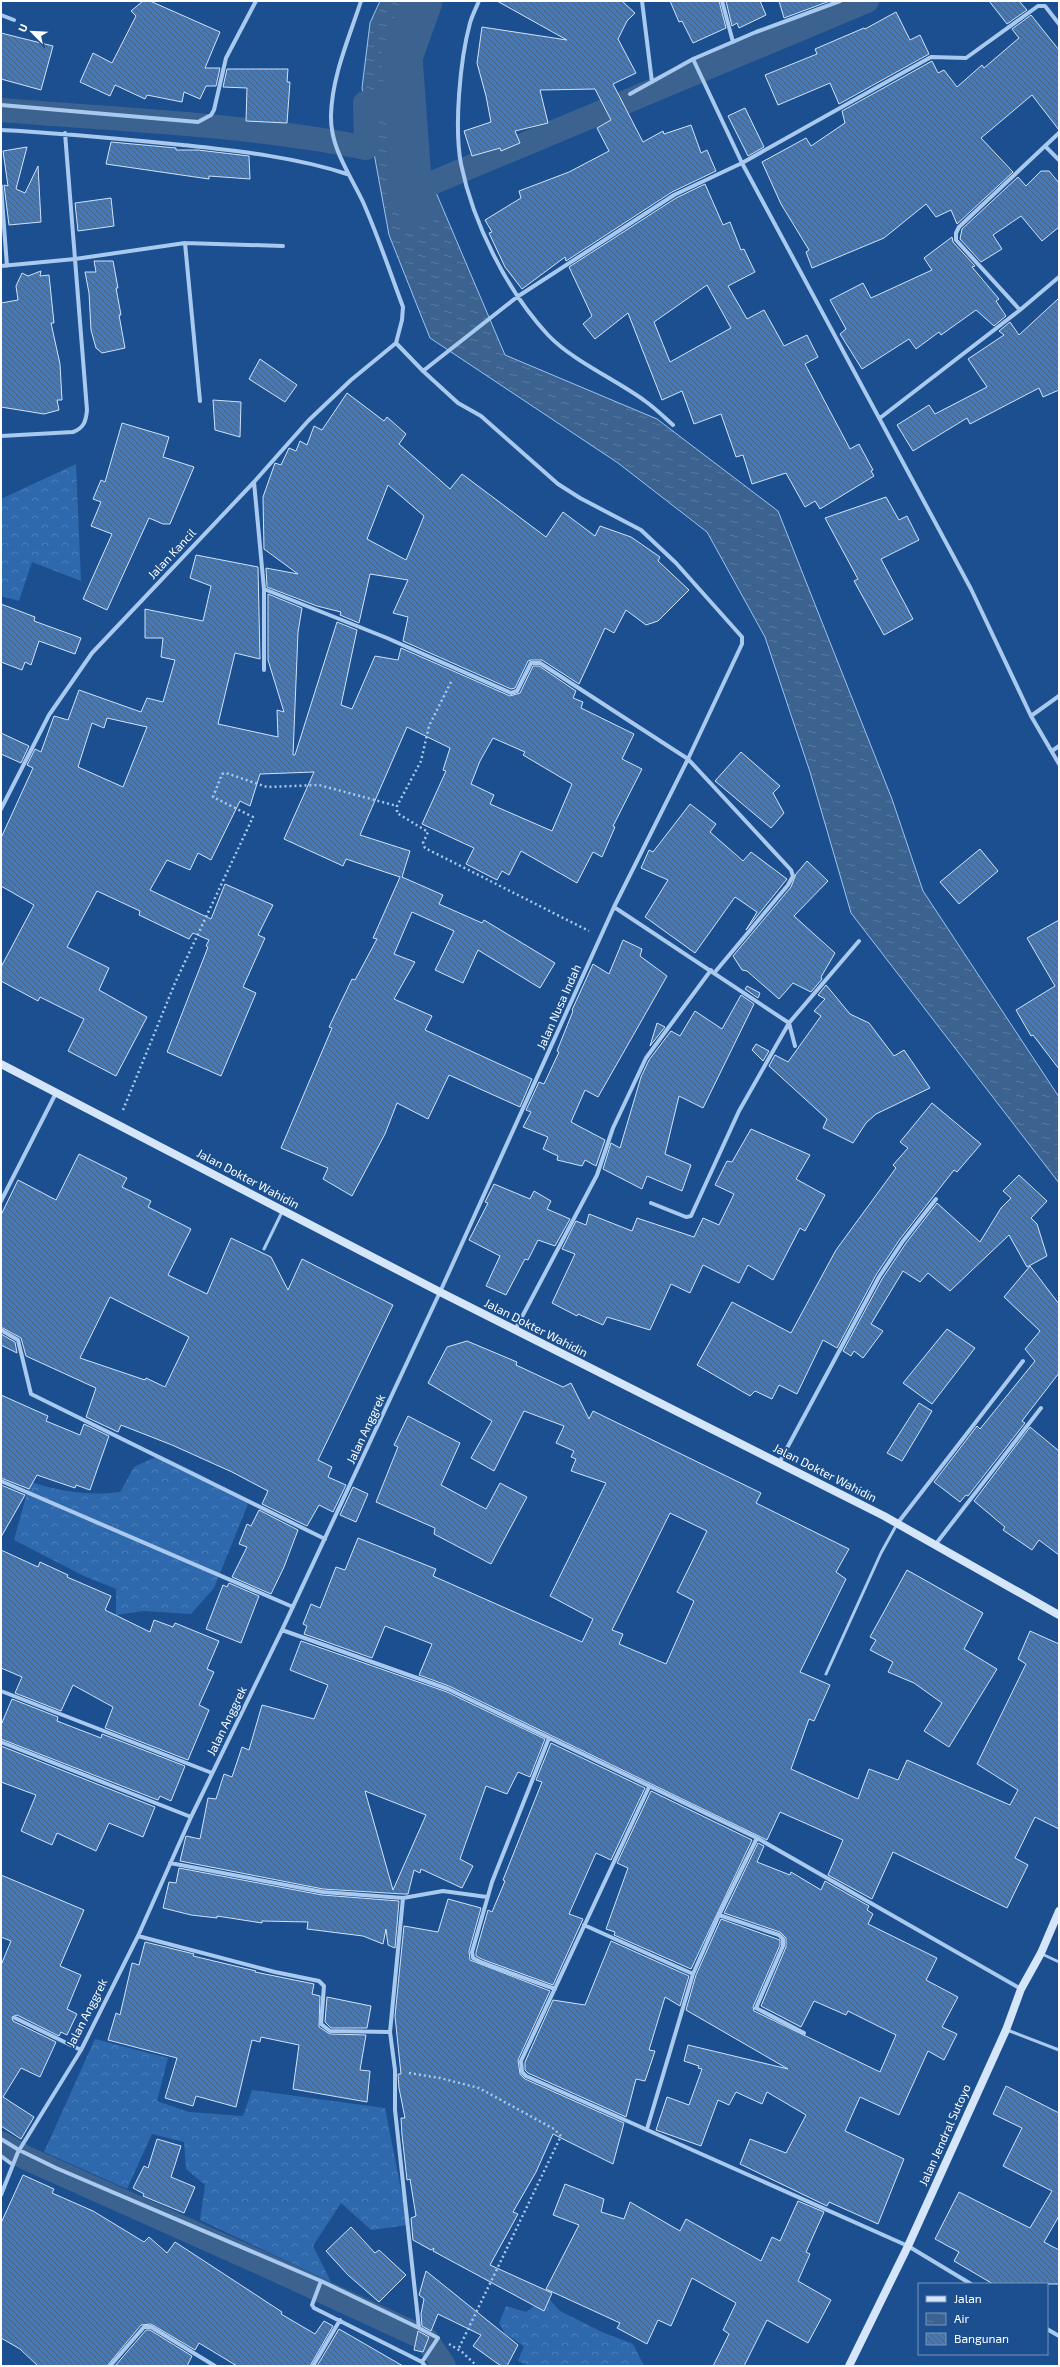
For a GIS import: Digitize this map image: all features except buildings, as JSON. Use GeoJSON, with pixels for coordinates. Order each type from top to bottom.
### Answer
{"type":"FeatureCollection","features":[{"type":"Feature","properties":{"kind":"street"},"geometry":{"type":"LineString","coordinates":[[1,105],[198,122],[205,119],[214,110],[226,58],[256,1]]}},
{"type":"Feature","properties":{"kind":"street"},"geometry":{"type":"LineString","coordinates":[[361,1],[334,85],[331,116],[332,132],[347,174],[363,201],[403,307],[402,320],[396,343]]}},
{"type":"Feature","properties":{"kind":"street"},"geometry":{"type":"LineString","coordinates":[[479,1],[470,22],[461,80],[459,131],[461,163],[468,192],[490,247],[517,297],[549,336],[617,384],[645,401],[673,425]]}},
{"type":"Feature","properties":{"kind":"street"},"geometry":{"type":"LineString","coordinates":[[642,1],[644,35],[652,82]]}},
{"type":"Feature","properties":{"kind":"street"},"geometry":{"type":"LineString","coordinates":[[722,1],[733,42]]}},
{"type":"Feature","properties":{"kind":"street"},"geometry":{"type":"LineString","coordinates":[[630,94],[733,42],[840,1]]}},
{"type":"Feature","properties":{"kind":"street"},"geometry":{"type":"LineString","coordinates":[[423,372],[507,307],[517,297],[674,195],[742,163],[931,57],[966,58],[1038,6],[1045,6],[1059,24]]}},
{"type":"Feature","properties":{"kind":"street"},"geometry":{"type":"LineString","coordinates":[[1,15],[14,20]]}},
{"type":"Feature","properties":{"kind":"street"},"geometry":{"type":"LineString","coordinates":[[694,62],[742,163],[971,589],[1031,716],[1059,764]]}},
{"type":"Feature","properties":{"kind":"street"},"geometry":{"type":"LineString","coordinates":[[1,130],[65,134],[251,153],[320,165],[347,174]]}},
{"type":"Feature","properties":{"kind":"street"},"geometry":{"type":"LineString","coordinates":[[1020,310],[956,240],[956,232],[959,227],[1059,133]]}},
{"type":"Feature","properties":{"kind":"street"},"geometry":{"type":"LineString","coordinates":[[1,436],[73,432],[79,430],[86,421],[87,410],[65,134]]}},
{"type":"Feature","properties":{"kind":"street"},"geometry":{"type":"LineString","coordinates":[[1045,146],[1059,160]]}},
{"type":"Feature","properties":{"kind":"street"},"geometry":{"type":"LineString","coordinates":[[1,186],[7,266]]}},
{"type":"Feature","properties":{"kind":"street"},"geometry":{"type":"LineString","coordinates":[[185,243],[200,402]]}},
{"type":"Feature","properties":{"kind":"street"},"geometry":{"type":"LineString","coordinates":[[1,266],[75,259],[185,243],[283,246]]}},
{"type":"Feature","properties":{"kind":"street"},"geometry":{"type":"LineString","coordinates":[[880,418],[1020,310],[1059,277]]}},
{"type":"Feature","properties":{"kind":"street","name":"Jalan Nusa Indah"},"geometry":{"type":"LineString","coordinates":[[396,343],[423,372],[458,403],[481,416],[558,484],[580,498],[641,530],[676,563],[742,637],[741,647],[688,759],[614,907],[602,937],[440,1292]]}},
{"type":"Feature","properties":{"kind":"street","name":"Jalan Kancil"},"geometry":{"type":"LineString","coordinates":[[1,809],[49,715],[92,653],[254,482],[308,421],[351,380],[396,343]]}},
{"type":"Feature","properties":{"kind":"street"},"geometry":{"type":"LineString","coordinates":[[254,482],[264,589],[264,670]]}},
{"type":"Feature","properties":{"kind":"street"},"geometry":{"type":"LineString","coordinates":[[264,589],[387,638],[513,694],[517,691],[531,663],[540,663],[664,742],[688,759],[793,874],[788,885],[713,971],[646,1058],[613,1128],[597,1175],[514,1331]]}},
{"type":"Feature","properties":{"kind":"street"},"geometry":{"type":"LineString","coordinates":[[1031,716],[1059,696]]}},
{"type":"Feature","properties":{"kind":"street"},"geometry":{"type":"LineString","coordinates":[[1052,751],[1059,746]]}},
{"type":"Feature","properties":{"kind":"street"},"geometry":{"type":"LineString","coordinates":[[614,907],[713,971],[789,1023],[795,1046]]}},
{"type":"Feature","properties":{"kind":"street"},"geometry":{"type":"LineString","coordinates":[[651,1203],[686,1217],[691,1216],[739,1111],[789,1023],[859,941]]}},
{"type":"Feature","properties":{"kind":"street","name":"Jalan Dokter Wahidin"},"geometry":{"type":"LineString","coordinates":[[1,1064],[514,1331],[897,1524],[1059,1615]]}},
{"type":"Feature","properties":{"kind":"street"},"geometry":{"type":"LineString","coordinates":[[1,1201],[57,1092]]}},
{"type":"Feature","properties":{"kind":"street"},"geometry":{"type":"LineString","coordinates":[[779,1464],[879,1278],[903,1241],[936,1199]]}},
{"type":"Feature","properties":{"kind":"street","name":"Jalan Anggrek"},"geometry":{"type":"LineString","coordinates":[[14,2163],[19,2151],[81,2050],[138,1936],[191,1817],[293,1607],[440,1292]]}},
{"type":"Feature","properties":{"kind":"street"},"geometry":{"type":"LineString","coordinates":[[1,1330],[18,1340],[32,1394],[325,1539]]}},
{"type":"Feature","properties":{"kind":"street"},"geometry":{"type":"LineString","coordinates":[[897,1524],[1023,1361]]}},
{"type":"Feature","properties":{"kind":"street"},"geometry":{"type":"LineString","coordinates":[[935,1545],[1041,1408]]}},
{"type":"Feature","properties":{"kind":"street"},"geometry":{"type":"LineString","coordinates":[[1,1481],[293,1607]]}},
{"type":"Feature","properties":{"kind":"street"},"geometry":{"type":"LineString","coordinates":[[282,1630],[448,1689],[756,1838],[1021,1989]]}},
{"type":"Feature","properties":{"kind":"street"},"geometry":{"type":"LineString","coordinates":[[1,1691],[212,1774]]}},
{"type":"Feature","properties":{"kind":"street"},"geometry":{"type":"LineString","coordinates":[[549,1738],[487,1897],[473,1949],[473,1958],[555,1989]]}},
{"type":"Feature","properties":{"kind":"street"},"geometry":{"type":"LineString","coordinates":[[1,1742],[191,1817]]}},
{"type":"Feature","properties":{"kind":"street"},"geometry":{"type":"LineString","coordinates":[[649,1787],[521,2061],[522,2072],[526,2076],[581,2102],[647,2129],[908,2246],[969,2283]]}},
{"type":"Feature","properties":{"kind":"street"},"geometry":{"type":"LineString","coordinates":[[647,2129],[693,1974],[740,1868],[756,1838]]}},
{"type":"Feature","properties":{"kind":"street"},"geometry":{"type":"LineString","coordinates":[[170,1863],[323,1892],[404,1898],[443,1891],[487,1897]]}},
{"type":"Feature","properties":{"kind":"street"},"geometry":{"type":"LineString","coordinates":[[404,1898],[390,2032],[395,2070],[394,2110],[419,2328]]}},
{"type":"Feature","properties":{"kind":"street","name":"Jalan Jendral Sutoyo"},"geometry":{"type":"LineString","coordinates":[[849,2366],[908,2246],[1006,2030],[1021,1989],[1041,1953],[1059,1911]]}},
{"type":"Feature","properties":{"kind":"street"},"geometry":{"type":"LineString","coordinates":[[719,1915],[779,1935],[783,1939],[783,1946],[756,2008],[804,2033]]}},
{"type":"Feature","properties":{"kind":"street"},"geometry":{"type":"LineString","coordinates":[[584,1924],[693,1974]]}},
{"type":"Feature","properties":{"kind":"street"},"geometry":{"type":"LineString","coordinates":[[138,1936],[275,1972],[319,1981],[324,1986],[321,2024],[325,2028],[330,2031],[390,2032]]}},
{"type":"Feature","properties":{"kind":"street"},"geometry":{"type":"LineString","coordinates":[[15,2018],[81,2050]]}},
{"type":"Feature","properties":{"kind":"street"},"geometry":{"type":"LineString","coordinates":[[1,2139],[19,2151],[322,2281],[438,2338],[426,2356],[424,2364],[314,2308],[312,2305],[322,2281]]}},
{"type":"Feature","properties":{"kind":"street"},"geometry":{"type":"LineString","coordinates":[[1,2156],[14,2163],[1,2195]]}},
{"type":"Feature","properties":{"kind":"street"},"geometry":{"type":"LineString","coordinates":[[313,2366],[340,2320]]}},
{"type":"Feature","properties":{"kind":"street"},"geometry":{"type":"LineString","coordinates":[[110,2366],[144,2327],[151,2327],[215,2366]]}},
{"type":"Feature","properties":{"kind":"street"},"geometry":{"type":"LineString","coordinates":[[1048,2330],[1059,2336]]}},
{"type":"Feature","properties":{"kind":"lane"},"geometry":{"type":"LineString","coordinates":[[264,1249],[283,1210]]}},
{"type":"Feature","properties":{"kind":"lane"},"geometry":{"type":"LineString","coordinates":[[826,1674],[881,1553],[897,1524]]}},
{"type":"Feature","properties":{"kind":"lane"},"geometry":{"type":"LineString","coordinates":[[1041,1953],[1059,1962]]}},
{"type":"Feature","properties":{"kind":"lane"},"geometry":{"type":"LineString","coordinates":[[1006,2030],[1059,2050]]}},
{"type":"Feature","properties":{"kind":"path"},"geometry":{"type":"LineString","coordinates":[[457,669],[429,726],[421,761],[396,811],[400,816],[428,832],[423,843],[425,848],[524,900],[602,937]]}},
{"type":"Feature","properties":{"kind":"path"},"geometry":{"type":"LineString","coordinates":[[117,1124],[175,983],[252,817],[213,797],[222,774],[226,773],[267,787],[319,785],[398,806]]}},
{"type":"Feature","properties":{"kind":"path"},"geometry":{"type":"LineString","coordinates":[[395,2070],[440,2078],[479,2088],[554,2130],[561,2136],[501,2265],[458,2350]]}},
{"type":"Feature","properties":{"kind":"path"},"geometry":{"type":"LineString","coordinates":[[438,2338],[458,2350],[477,2366]]}},
{"type":"Feature","properties":{"kind":"green space"},"geometry":{"type":"Polygon","coordinates":[[[76,464],[81,581],[32,562],[19,601],[1,596],[1,499],[76,464]]]}},
{"type":"Feature","properties":{"kind":"green space"},"geometry":{"type":"Polygon","coordinates":[[[160,1455],[205,1477],[248,1504],[214,1588],[191,1614],[143,1611],[116,1615],[116,1589],[84,1576],[14,1540],[30,1482],[75,1492],[96,1494],[120,1492],[134,1467],[160,1455]]]}},
{"type":"Feature","properties":{"kind":"green space"},"geometry":{"type":"Polygon","coordinates":[[[95,2039],[168,2058],[157,2101],[189,2112],[243,2116],[252,2090],[385,2108],[408,2225],[371,2230],[341,2203],[313,2246],[331,2282],[200,2220],[205,2185],[186,2169],[184,2142],[152,2134],[127,2189],[44,2152],[95,2039]]]}},
{"type":"Feature","properties":{"kind":"green space"},"geometry":{"type":"Polygon","coordinates":[[[543,2292],[560,2311],[602,2332],[633,2344],[644,2366],[528,2366],[518,2361],[524,2346],[505,2334],[499,2323],[506,2306],[526,2312],[540,2302],[543,2292]]]}},
{"type":"Feature","properties":{"kind":"water"},"geometry":{"type":"Polygon","coordinates":[[[380,1],[442,1],[420,39],[401,144],[432,183],[505,355],[657,419],[778,511],[892,799],[923,891],[1059,1097],[1059,1183],[851,913],[810,772],[765,637],[707,532],[618,463],[430,338],[389,235],[362,88],[370,23],[380,1]]]}},
{"type":"Feature","properties":{"kind":"waterway"},"geometry":{"type":"LineString","coordinates":[[418,207],[412,194],[402,57],[422,1]]}},
{"type":"Feature","properties":{"kind":"waterway"},"geometry":{"type":"LineString","coordinates":[[412,194],[432,183],[867,1]]}},
{"type":"Feature","properties":{"kind":"waterway"},"geometry":{"type":"LineString","coordinates":[[1,110],[230,128],[276,133],[366,148],[365,103],[397,101]]}},
{"type":"Feature","properties":{"kind":"waterway"},"geometry":{"type":"LineString","coordinates":[[1,2143],[26,2158],[261,2263],[426,2339],[444,2366]]}}]}
